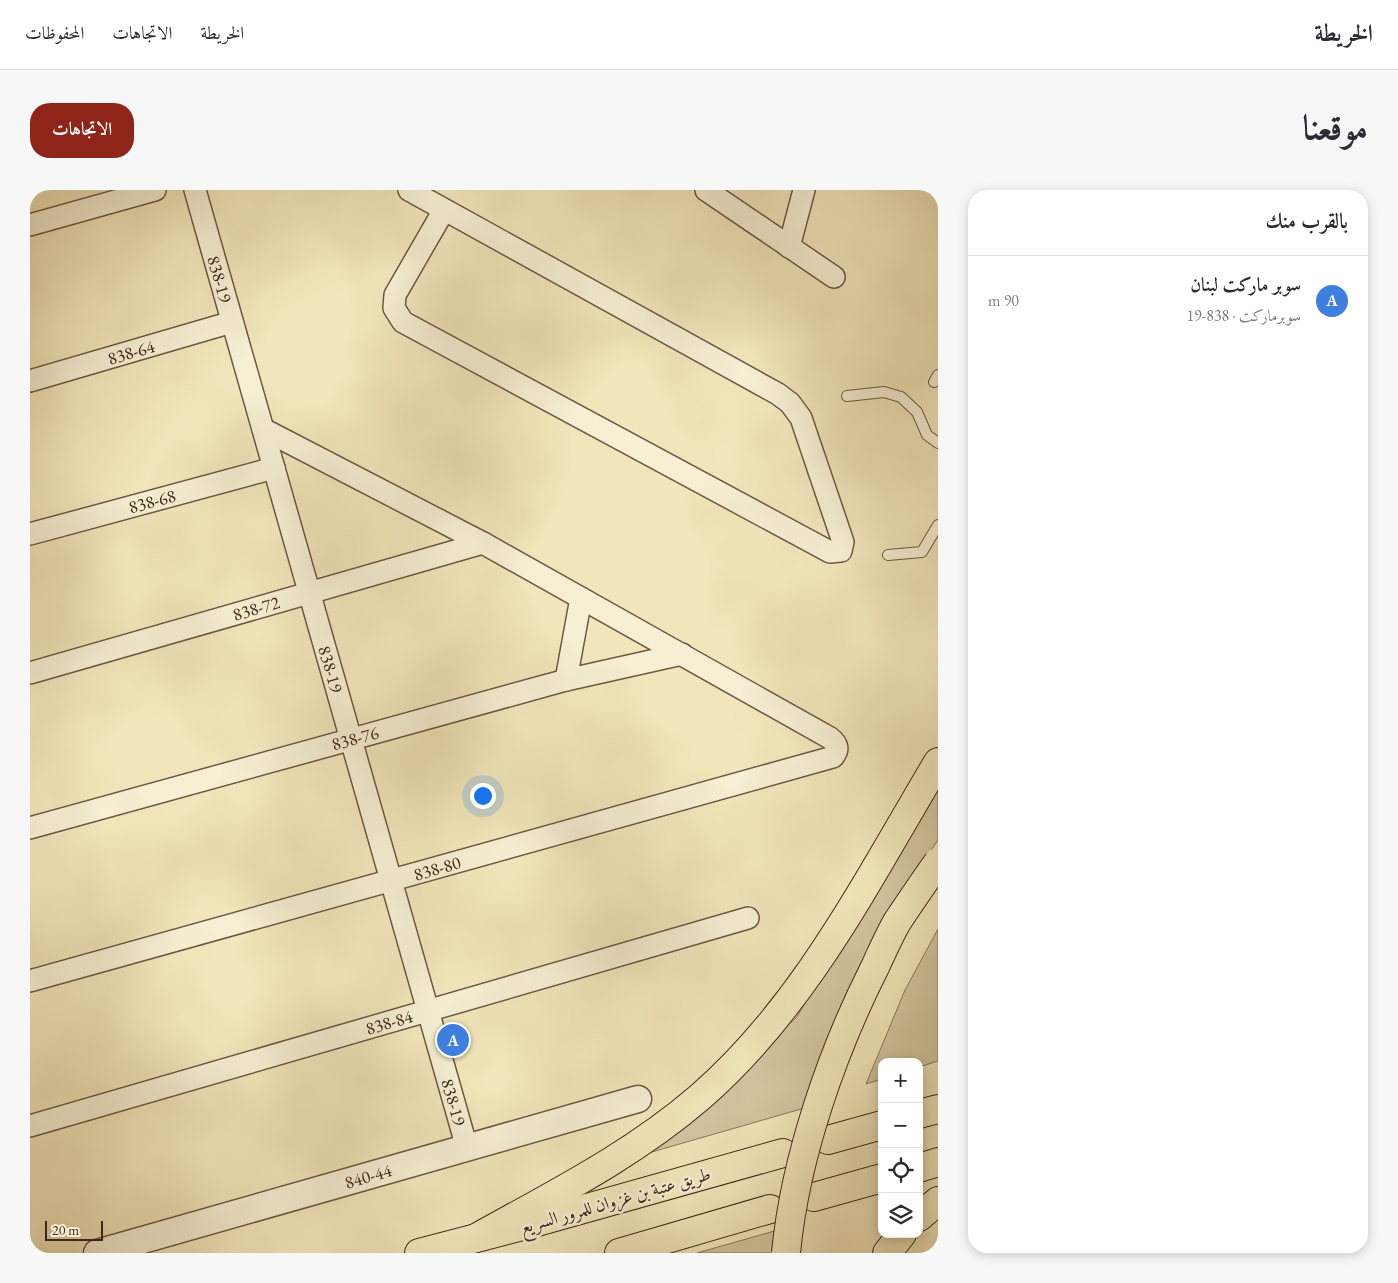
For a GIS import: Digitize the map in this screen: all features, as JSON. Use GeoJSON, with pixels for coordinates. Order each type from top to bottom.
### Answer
{"type":"FeatureCollection","features":[{"type":"Feature","properties":{"kind":"highway"},"geometry":{"type":"LineString","coordinates":[[476,1238],[602,1167],[641,1142],[700,1097],[728,1071],[758,1039],[815,965],[841,925],[938,762]]}},
{"type":"Feature","properties":{"kind":"highway"},"geometry":{"type":"LineString","coordinates":[[786,1253],[802,1162],[831,1069],[859,998],[897,923],[938,862]]}},
{"type":"Feature","properties":{"kind":"highway"},"geometry":{"type":"LineString","coordinates":[[923,1113],[938,1109]]}},
{"type":"Feature","properties":{"kind":"highway"},"geometry":{"type":"LineString","coordinates":[[828,1140],[878,1126]]}},
{"type":"Feature","properties":{"kind":"highway","name":"طريق عتبة بن غزوان للمرور السريع"},"geometry":{"type":"LineString","coordinates":[[418,1253],[782,1153]]}},
{"type":"Feature","properties":{"kind":"highway"},"geometry":{"type":"LineString","coordinates":[[923,1167],[938,1162]]}},
{"type":"Feature","properties":{"kind":"highway"},"geometry":{"type":"LineString","coordinates":[[814,1197],[878,1179]]}},
{"type":"Feature","properties":{"kind":"highway"},"geometry":{"type":"LineString","coordinates":[[923,1214],[938,1201]]}},
{"type":"Feature","properties":{"kind":"highway"},"geometry":{"type":"LineString","coordinates":[[634,1251],[770,1209]]}},
{"type":"Feature","properties":{"kind":"highway"},"geometry":{"type":"LineString","coordinates":[[887,1253],[899,1238]]}},
{"type":"Feature","properties":{"kind":"street"},"geometry":{"type":"LineString","coordinates":[[30,225],[155,190]]}},
{"type":"Feature","properties":{"kind":"street","name":"838-19"},"geometry":{"type":"LineString","coordinates":[[195,190],[468,1148]]}},
{"type":"Feature","properties":{"kind":"street"},"geometry":{"type":"LineString","coordinates":[[409,190],[778,394],[790,403],[801,418],[843,542],[841,551],[830,552],[403,322],[394,308],[395,295],[444,210]]}},
{"type":"Feature","properties":{"kind":"street"},"geometry":{"type":"LineString","coordinates":[[706,190],[834,277]]}},
{"type":"Feature","properties":{"kind":"street"},"geometry":{"type":"LineString","coordinates":[[789,247],[804,190]]}},
{"type":"Feature","properties":{"kind":"street","name":"838-64"},"geometry":{"type":"LineString","coordinates":[[30,381],[232,322]]}},
{"type":"Feature","properties":{"kind":"street"},"geometry":{"type":"LineString","coordinates":[[263,429],[483,542],[682,654]]}},
{"type":"Feature","properties":{"kind":"street","name":"838-68"},"geometry":{"type":"LineString","coordinates":[[30,534],[274,468]]}},
{"type":"Feature","properties":{"kind":"street","name":"838-72"},"geometry":{"type":"LineString","coordinates":[[30,673],[483,542]]}},
{"type":"Feature","properties":{"kind":"street"},"geometry":{"type":"LineString","coordinates":[[566,680],[581,598]]}},
{"type":"Feature","properties":{"kind":"street","name":"838-76"},"geometry":{"type":"LineString","coordinates":[[30,828],[566,680],[682,654]]}},
{"type":"Feature","properties":{"kind":"street","name":"838-80"},"geometry":{"type":"LineString","coordinates":[[30,981],[833,757],[836,753],[838,747],[830,738],[682,654]]}},
{"type":"Feature","properties":{"kind":"street","name":"838-84"},"geometry":{"type":"LineString","coordinates":[[30,1126],[748,918]]}},
{"type":"Feature","properties":{"kind":"street","name":"840-44"},"geometry":{"type":"LineString","coordinates":[[97,1253],[638,1099]]}},
{"type":"Feature","properties":{"kind":"lane"},"geometry":{"type":"LineString","coordinates":[[847,396],[884,392],[901,397],[916,412],[927,435],[938,443]]}},
{"type":"Feature","properties":{"kind":"lane"},"geometry":{"type":"LineString","coordinates":[[888,555],[922,552],[938,525]]}},
{"type":"Feature","properties":{"kind":"shaded area"},"geometry":{"type":"Polygon","coordinates":[[[938,786],[938,840],[919,868],[815,1105],[638,1156],[796,1018],[938,786]]]}},
{"type":"Feature","properties":{"kind":"shaded area"},"geometry":{"type":"Polygon","coordinates":[[[938,929],[938,1061],[923,1066],[923,1058],[878,1058],[878,1080],[866,1084],[905,990],[938,929]]]}},
{"type":"Feature","properties":{"kind":"shaded area"},"geometry":{"type":"Polygon","coordinates":[[[792,1226],[788,1253],[697,1253],[792,1226]]]}},
{"type":"Feature","properties":{"kind":"place","name":"سوبر ماركت لبنان"},"geometry":{"type":"Point","coordinates":[453,1040]}}]}
